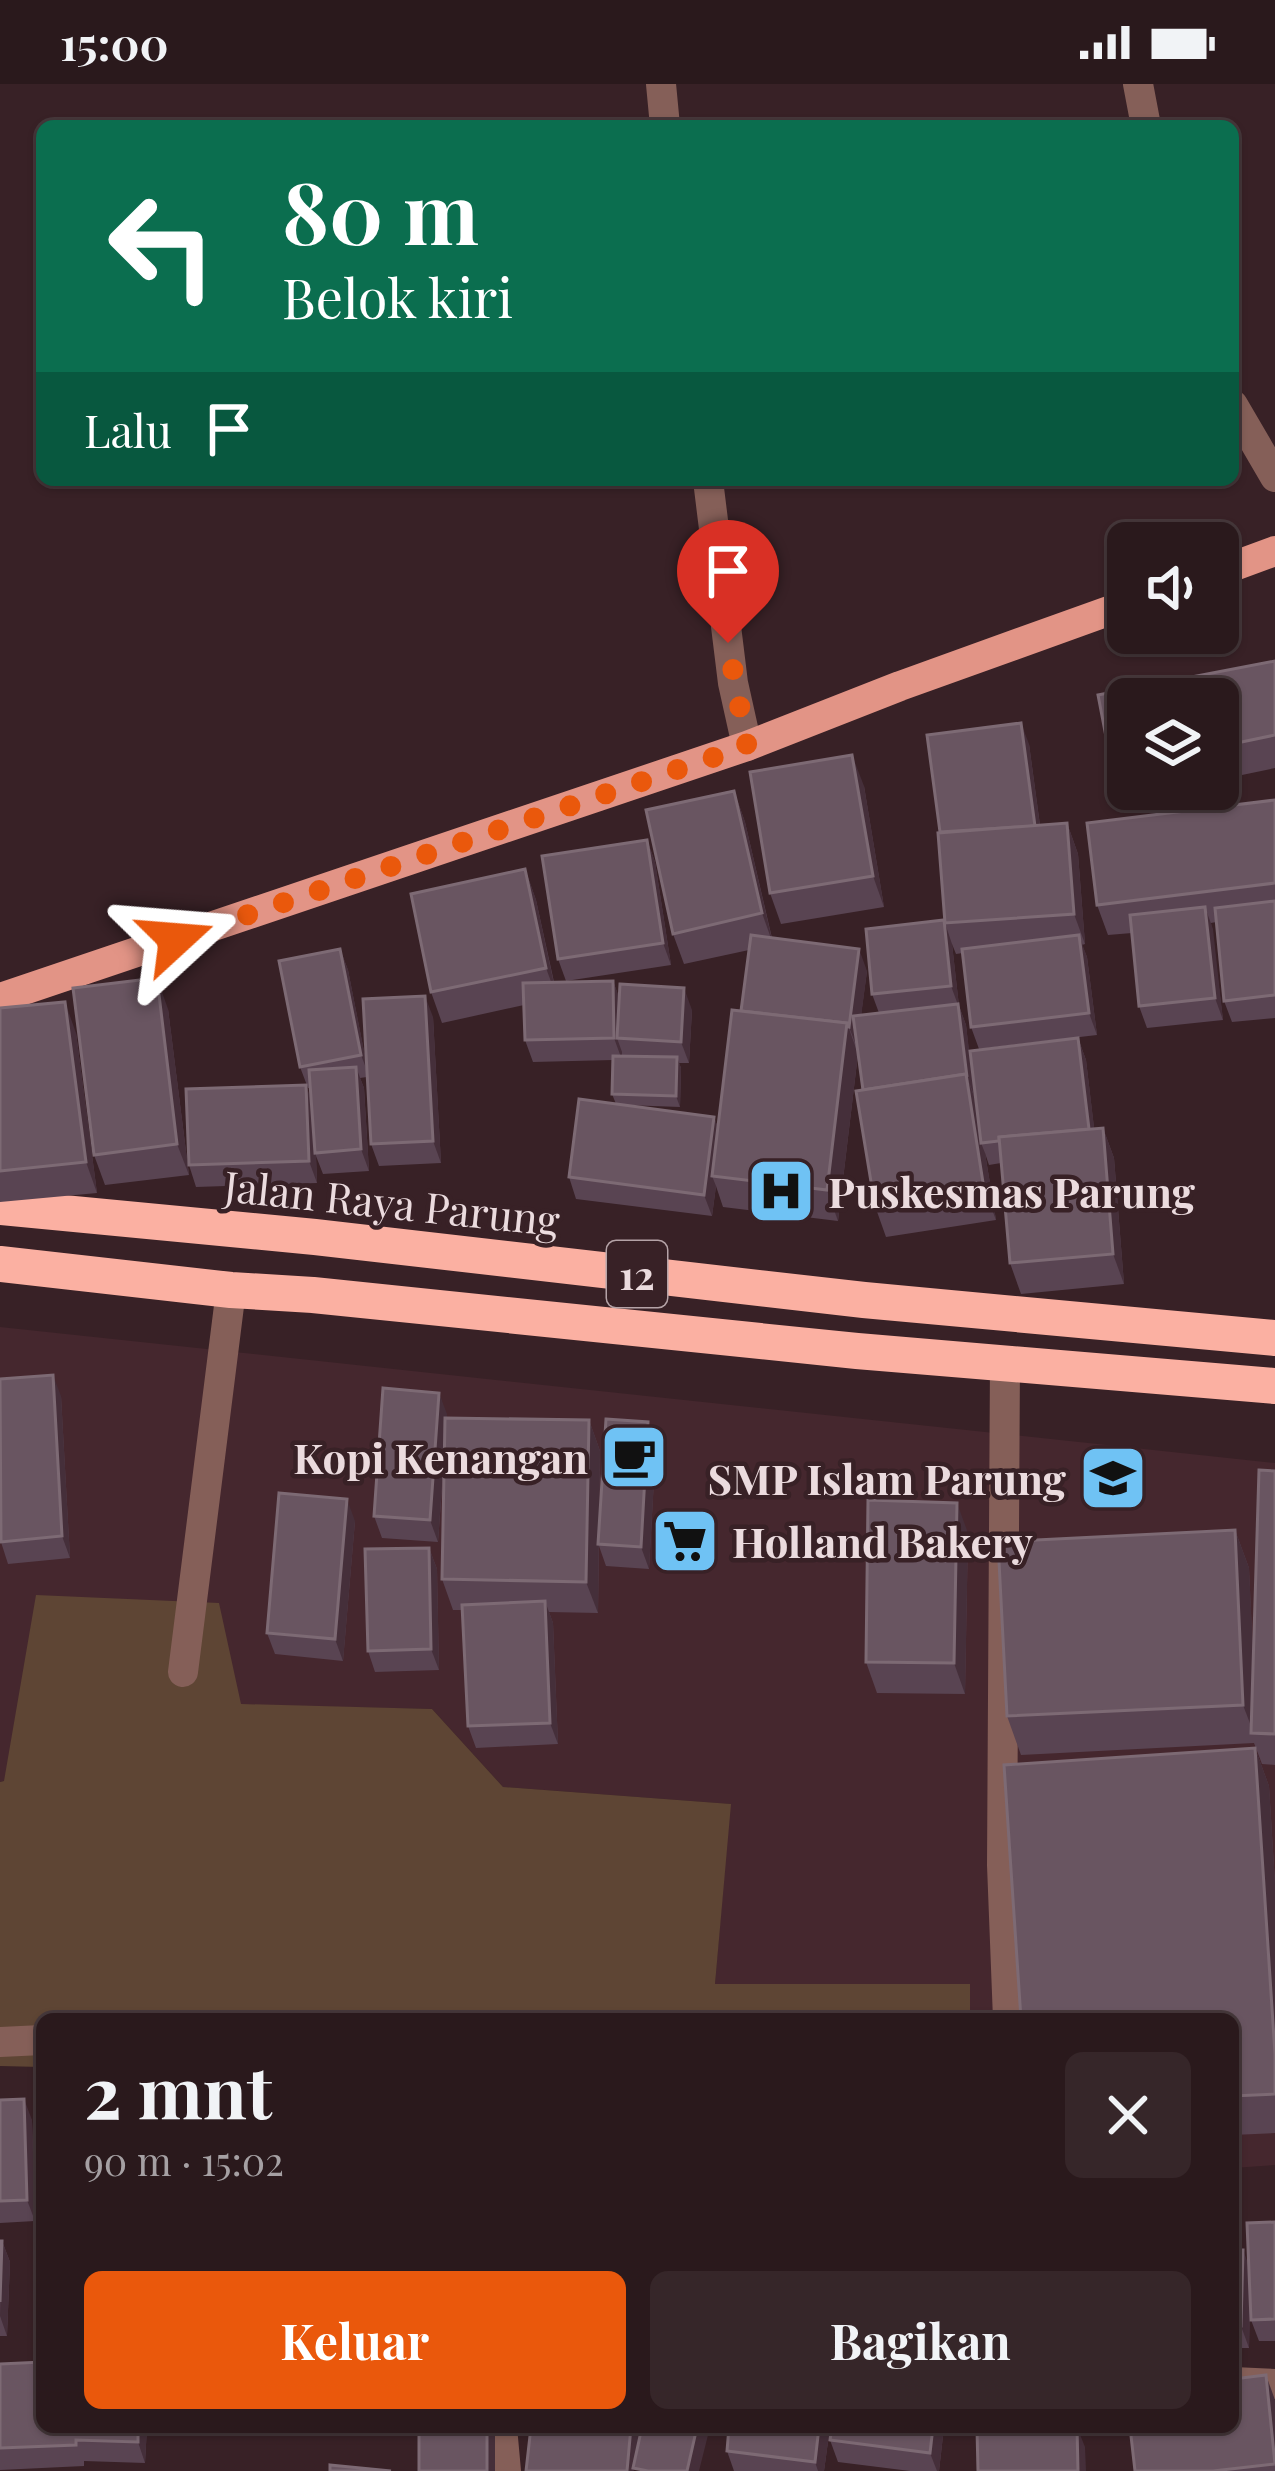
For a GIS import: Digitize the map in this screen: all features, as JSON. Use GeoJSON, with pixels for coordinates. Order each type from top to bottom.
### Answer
{"type":"FeatureCollection","features":[{"type":"Feature","properties":{"kind":"highway","name":"Jalan Raya Parung"},"geometry":{"type":"LineString","coordinates":[[0,1207],[315,1237],[864,1300],[1275,1338]]}},
{"type":"Feature","properties":{"kind":"highway","name":"12"},"geometry":{"type":"LineString","coordinates":[[0,1264],[857,1351],[1275,1386]]}},
{"type":"Feature","properties":{"kind":"highway"},"geometry":{"type":"LineString","coordinates":[[857,1351],[864,1300]]}},
{"type":"Feature","properties":{"kind":"main road"},"geometry":{"type":"LineString","coordinates":[[1239,564],[1275,551]]}},
{"type":"Feature","properties":{"kind":"main road"},"geometry":{"type":"LineString","coordinates":[[0,998],[747,746],[1107,612]]}},
{"type":"Feature","properties":{"kind":"street"},"geometry":{"type":"LineString","coordinates":[[661,84],[664,120]]}},
{"type":"Feature","properties":{"kind":"street"},"geometry":{"type":"LineString","coordinates":[[1138,84],[1145,120]]}},
{"type":"Feature","properties":{"kind":"street"},"geometry":{"type":"LineString","coordinates":[[1239,415],[1275,477]]}},
{"type":"Feature","properties":{"kind":"street"},"geometry":{"type":"LineString","coordinates":[[709,486],[733,683],[747,746]]}},
{"type":"Feature","properties":{"kind":"street"},"geometry":{"type":"LineString","coordinates":[[183,1672],[231,1290]]}},
{"type":"Feature","properties":{"kind":"street"},"geometry":{"type":"LineString","coordinates":[[1005,1361],[1001,1753],[1008,2013]]}},
{"type":"Feature","properties":{"kind":"street"},"geometry":{"type":"LineString","coordinates":[[0,2042],[36,2040]]}},
{"type":"Feature","properties":{"kind":"street"},"geometry":{"type":"LineString","coordinates":[[1239,2382],[1275,2384]]}},
{"type":"Feature","properties":{"kind":"street"},"geometry":{"type":"LineString","coordinates":[[503,2433],[506,2471]]}},
{"type":"Feature","properties":{"kind":"shaded area"},"geometry":{"type":"Polygon","coordinates":[[[0,1327],[1275,1463],[1275,2165],[1239,2168],[1239,2013],[970,2013],[970,1984],[715,1984],[730,1804],[503,1787],[432,1709],[241,1705],[0,1782],[0,1327]]]}},
{"type":"Feature","properties":{"kind":"shaded area"},"geometry":{"type":"Polygon","coordinates":[[[36,1595],[219,1603],[241,1704],[432,1709],[503,1787],[731,1804],[715,1984],[970,1984],[970,2013],[36,2013],[36,2067],[0,2066],[0,1782],[4,1781],[36,1595]]]}},
{"type":"Feature","properties":{"kind":"building"},"geometry":{"type":"Polygon","coordinates":[[[1275,661],[1275,735],[1239,743],[1239,678],[1186,678],[1275,661]]]}},
{"type":"Feature","properties":{"kind":"building"},"geometry":{"type":"Polygon","coordinates":[[[1107,693],[1107,742],[1098,695],[1107,693]]]}},
{"type":"Feature","properties":{"kind":"building"},"geometry":{"type":"Polygon","coordinates":[[[1021,723],[1035,826],[940,832],[927,735],[1021,723]]]}},
{"type":"Feature","properties":{"kind":"building"},"geometry":{"type":"Polygon","coordinates":[[[852,755],[873,876],[770,893],[750,772],[852,755]]]}},
{"type":"Feature","properties":{"kind":"building"},"geometry":{"type":"Polygon","coordinates":[[[734,791],[762,913],[673,934],[646,810],[734,791]]]}},
{"type":"Feature","properties":{"kind":"building"},"geometry":{"type":"Polygon","coordinates":[[[1275,800],[1275,883],[1097,905],[1087,823],[1193,810],[1239,810],[1239,804],[1275,800]]]}},
{"type":"Feature","properties":{"kind":"building"},"geometry":{"type":"Polygon","coordinates":[[[1067,823],[1074,914],[945,923],[938,833],[1067,823]]]}},
{"type":"Feature","properties":{"kind":"building"},"geometry":{"type":"Polygon","coordinates":[[[647,840],[663,943],[558,959],[542,856],[647,840]]]}},
{"type":"Feature","properties":{"kind":"building"},"geometry":{"type":"Polygon","coordinates":[[[525,869],[546,968],[431,992],[411,894],[525,869]]]}},
{"type":"Feature","properties":{"kind":"building"},"geometry":{"type":"Polygon","coordinates":[[[1275,901],[1275,995],[1224,1001],[1215,908],[1275,901]]]}},
{"type":"Feature","properties":{"kind":"building"},"geometry":{"type":"Polygon","coordinates":[[[1205,907],[1215,998],[1139,1006],[1130,915],[1205,907]]]}},
{"type":"Feature","properties":{"kind":"building"},"geometry":{"type":"Polygon","coordinates":[[[944,920],[951,986],[872,994],[866,929],[944,920]]]}},
{"type":"Feature","properties":{"kind":"building"},"geometry":{"type":"Polygon","coordinates":[[[751,935],[859,949],[849,1027],[847,1023],[741,1011],[751,935]]]}},
{"type":"Feature","properties":{"kind":"building"},"geometry":{"type":"Polygon","coordinates":[[[1079,935],[1089,1013],[971,1027],[962,949],[1079,935]]]}},
{"type":"Feature","properties":{"kind":"building"},"geometry":{"type":"Polygon","coordinates":[[[340,949],[361,1055],[300,1067],[279,961],[340,949]]]}},
{"type":"Feature","properties":{"kind":"building"},"geometry":{"type":"Polygon","coordinates":[[[157,978],[177,1144],[94,1155],[73,988],[157,978]]]}},
{"type":"Feature","properties":{"kind":"building"},"geometry":{"type":"Polygon","coordinates":[[[613,981],[614,1038],[525,1040],[523,983],[613,981]]]}},
{"type":"Feature","properties":{"kind":"building"},"geometry":{"type":"Polygon","coordinates":[[[620,984],[684,988],[681,1042],[617,1038],[620,984]]]}},
{"type":"Feature","properties":{"kind":"building"},"geometry":{"type":"Polygon","coordinates":[[[425,996],[433,1141],[371,1144],[363,999],[425,996]]]}},
{"type":"Feature","properties":{"kind":"building"},"geometry":{"type":"Polygon","coordinates":[[[65,1002],[86,1162],[0,1171],[0,1008],[65,1002]]]}},
{"type":"Feature","properties":{"kind":"building"},"geometry":{"type":"Polygon","coordinates":[[[958,1004],[967,1077],[863,1090],[853,1016],[958,1004]]]}},
{"type":"Feature","properties":{"kind":"building"},"geometry":{"type":"Polygon","coordinates":[[[732,1010],[847,1023],[827,1190],[712,1176],[732,1010]]]}},
{"type":"Feature","properties":{"kind":"building"},"geometry":{"type":"Polygon","coordinates":[[[1078,1038],[1089,1129],[999,1137],[999,1141],[981,1143],[970,1051],[1078,1038]]]}},
{"type":"Feature","properties":{"kind":"building"},"geometry":{"type":"Polygon","coordinates":[[[613,1056],[677,1057],[676,1096],[612,1094],[613,1056]]]}},
{"type":"Feature","properties":{"kind":"building"},"geometry":{"type":"Polygon","coordinates":[[[356,1067],[361,1149],[315,1153],[309,1070],[356,1067]]]}},
{"type":"Feature","properties":{"kind":"building"},"geometry":{"type":"Polygon","coordinates":[[[966,1074],[984,1189],[875,1206],[856,1091],[966,1074]]]}},
{"type":"Feature","properties":{"kind":"building"},"geometry":{"type":"Polygon","coordinates":[[[306,1085],[309,1161],[189,1165],[186,1089],[306,1085]]]}},
{"type":"Feature","properties":{"kind":"building"},"geometry":{"type":"Polygon","coordinates":[[[579,1099],[714,1117],[704,1195],[569,1177],[579,1099]]]}},
{"type":"Feature","properties":{"kind":"building"},"geometry":{"type":"Polygon","coordinates":[[[1103,1128],[1113,1254],[1010,1263],[999,1137],[1103,1128]]]}},
{"type":"Feature","properties":{"kind":"building"},"geometry":{"type":"Polygon","coordinates":[[[53,1375],[62,1536],[1,1542],[0,1379],[53,1375]]]}},
{"type":"Feature","properties":{"kind":"building"},"geometry":{"type":"Polygon","coordinates":[[[383,1388],[439,1393],[430,1520],[374,1516],[383,1388]]]}},
{"type":"Feature","properties":{"kind":"building"},"geometry":{"type":"Polygon","coordinates":[[[445,1418],[589,1420],[586,1582],[442,1579],[445,1418]]]}},
{"type":"Feature","properties":{"kind":"building"},"geometry":{"type":"Polygon","coordinates":[[[606,1419],[648,1422],[641,1547],[598,1544],[606,1419]]]}},
{"type":"Feature","properties":{"kind":"building"},"geometry":{"type":"Polygon","coordinates":[[[1259,1470],[1275,1471],[1275,1734],[1251,1733],[1259,1470]]]}},
{"type":"Feature","properties":{"kind":"building"},"geometry":{"type":"Polygon","coordinates":[[[279,1493],[347,1499],[335,1639],[267,1633],[279,1493]]]}},
{"type":"Feature","properties":{"kind":"building"},"geometry":{"type":"Polygon","coordinates":[[[868,1500],[957,1503],[954,1663],[866,1662],[868,1500]]]}},
{"type":"Feature","properties":{"kind":"building"},"geometry":{"type":"Polygon","coordinates":[[[1235,1530],[1243,1705],[1007,1716],[998,1542],[1235,1530]]]}},
{"type":"Feature","properties":{"kind":"building"},"geometry":{"type":"Polygon","coordinates":[[[429,1548],[431,1649],[368,1651],[365,1549],[429,1548]]]}},
{"type":"Feature","properties":{"kind":"building"},"geometry":{"type":"Polygon","coordinates":[[[545,1601],[550,1723],[468,1726],[462,1605],[545,1601]]]}},
{"type":"Feature","properties":{"kind":"building"},"geometry":{"type":"Polygon","coordinates":[[[1255,1748],[1275,2094],[1239,2096],[1239,2013],[1021,2013],[1004,1765],[1255,1748]]]}},
{"type":"Feature","properties":{"kind":"building"},"geometry":{"type":"Polygon","coordinates":[[[24,2099],[27,2200],[0,2201],[0,2100],[24,2099]]]}},
{"type":"Feature","properties":{"kind":"building"},"geometry":{"type":"Polygon","coordinates":[[[1275,2222],[1275,2319],[1251,2320],[1247,2223],[1275,2222]]]}},
{"type":"Feature","properties":{"kind":"building"},"geometry":{"type":"Polygon","coordinates":[[[1239,2250],[1243,2250],[1241,2326],[1239,2250]]]}},
{"type":"Feature","properties":{"kind":"building"},"geometry":{"type":"Polygon","coordinates":[[[36,2362],[36,2433],[138,2433],[138,2442],[76,2440],[76,2445],[0,2448],[0,2364],[36,2362]]]}},
{"type":"Feature","properties":{"kind":"building"},"geometry":{"type":"Polygon","coordinates":[[[1266,2375],[1275,2464],[1213,2471],[1135,2471],[1131,2433],[1239,2433],[1239,2378],[1266,2375]]]}},
{"type":"Feature","properties":{"kind":"building"},"geometry":{"type":"Polygon","coordinates":[[[419,2433],[487,2433],[487,2471],[419,2471],[419,2433]]]}},
{"type":"Feature","properties":{"kind":"building"},"geometry":{"type":"Polygon","coordinates":[[[530,2433],[630,2433],[627,2471],[526,2471],[530,2433]]]}},
{"type":"Feature","properties":{"kind":"building"},"geometry":{"type":"Polygon","coordinates":[[[641,2433],[696,2433],[687,2471],[633,2468],[641,2433]]]}},
{"type":"Feature","properties":{"kind":"building"},"geometry":{"type":"Polygon","coordinates":[[[728,2433],[818,2433],[815,2462],[727,2451],[728,2433]]]}},
{"type":"Feature","properties":{"kind":"building"},"geometry":{"type":"Polygon","coordinates":[[[831,2433],[932,2433],[930,2453],[830,2440],[831,2433]]]}},
{"type":"Feature","properties":{"kind":"building"},"geometry":{"type":"Polygon","coordinates":[[[977,2433],[1077,2433],[1078,2471],[978,2471],[977,2433]]]}},
{"type":"Feature","properties":{"kind":"building"},"geometry":{"type":"Polygon","coordinates":[[[330,2465],[391,2471],[330,2471],[330,2465]]]}},
{"type":"Feature","properties":{"kind":"place","name":"Puskesmas Parung"},"geometry":{"type":"Point","coordinates":[781,1191]}},
{"type":"Feature","properties":{"kind":"place","name":"Kopi Kenangan"},"geometry":{"type":"Point","coordinates":[634,1457]}},
{"type":"Feature","properties":{"kind":"place","name":"SMP Islam Parung"},"geometry":{"type":"Point","coordinates":[1113,1478]}},
{"type":"Feature","properties":{"kind":"place","name":"Holland Bakery"},"geometry":{"type":"Point","coordinates":[685,1541]}},
{"type":"Feature","properties":{"kind":"route"},"geometry":{"type":"LineString","coordinates":[[176,939],[747,746],[728,643]]}}]}
